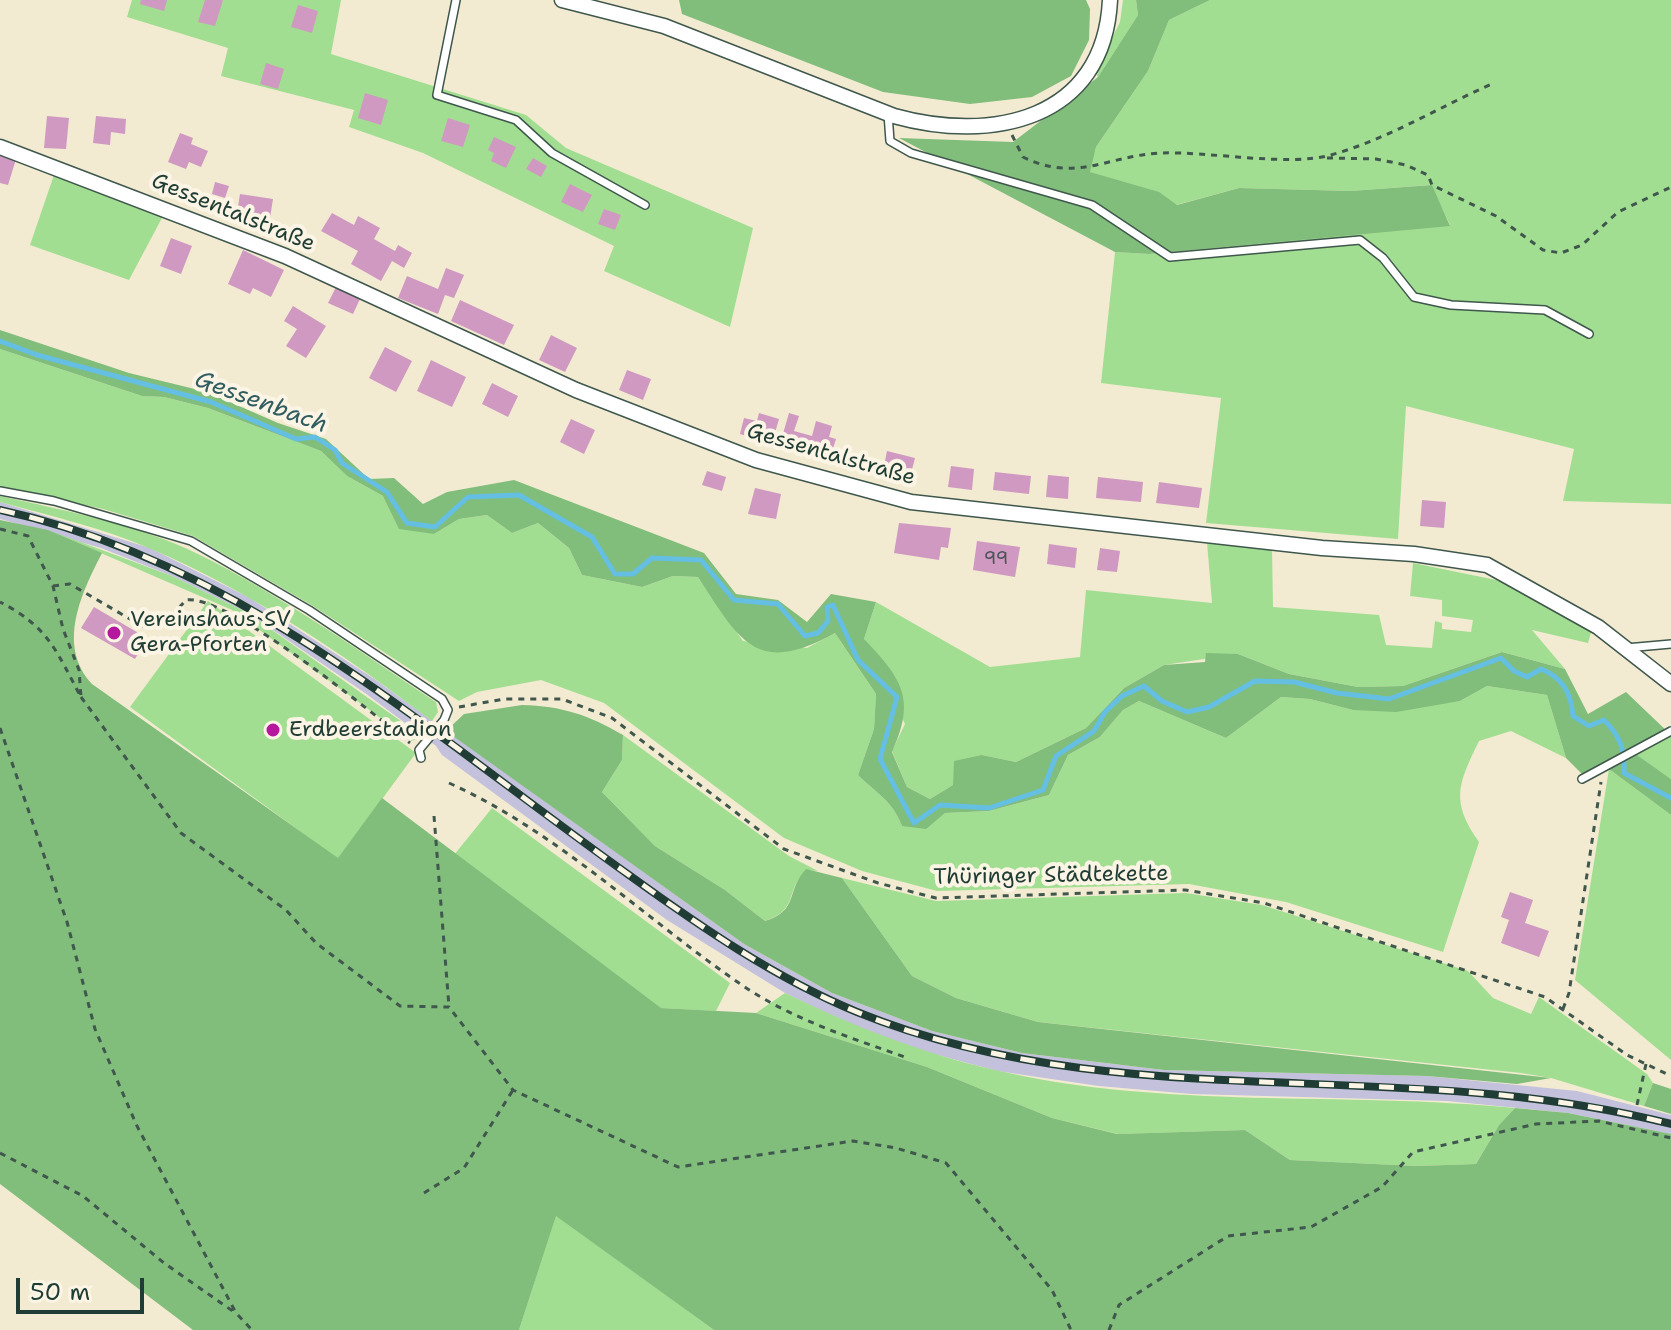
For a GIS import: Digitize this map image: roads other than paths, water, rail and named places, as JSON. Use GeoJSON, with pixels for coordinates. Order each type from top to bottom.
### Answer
{"type":"FeatureCollection","features":[{"type":"Feature","properties":{"kind":"street"},"geometry":{"type":"LineString","coordinates":[[562,0],[664,26],[888,114],[931,127],[977,128],[1013,123],[1061,101],[1083,80],[1097,54],[1109,18],[1110,0]]}},
{"type":"Feature","properties":{"kind":"street","name":"Gessentalstraße"},"geometry":{"type":"LineString","coordinates":[[0,147],[285,256],[576,390],[756,460],[911,502],[1322,548],[1414,554],[1487,565],[1598,627],[1671,684]]}},
{"type":"Feature","properties":{"kind":"lane"},"geometry":{"type":"LineString","coordinates":[[456,0],[437,95],[516,120],[552,153],[645,205]]}},
{"type":"Feature","properties":{"kind":"lane"},"geometry":{"type":"LineString","coordinates":[[888,114],[890,141],[911,153],[1092,205],[1170,257],[1360,240],[1383,258],[1414,297],[1451,305],[1545,310],[1589,334]]}},
{"type":"Feature","properties":{"kind":"lane"},"geometry":{"type":"LineString","coordinates":[[0,491],[54,501],[191,541],[385,659],[442,699],[448,710],[420,754]]}},
{"type":"Feature","properties":{"kind":"lane"},"geometry":{"type":"LineString","coordinates":[[1624,648],[1671,644]]}},
{"type":"Feature","properties":{"kind":"lane"},"geometry":{"type":"LineString","coordinates":[[1582,779],[1671,731]]}},
{"type":"Feature","properties":{"kind":"waterway","name":"Gessenbach"},"geometry":{"type":"LineString","coordinates":[[0,341],[37,355],[211,402],[296,439],[315,437],[335,450],[342,463],[387,492],[407,523],[435,527],[468,497],[519,495],[592,537],[615,574],[633,574],[652,558],[701,560],[734,600],[778,604],[805,636],[818,633],[828,621],[827,607],[833,605],[858,660],[897,697],[880,759],[914,823],[940,805],[989,808],[1043,790],[1056,756],[1094,731],[1105,712],[1122,696],[1144,686],[1162,701],[1187,712],[1209,707],[1255,681],[1294,682],[1337,693],[1389,699],[1501,658],[1514,671],[1527,677],[1541,669],[1555,677],[1568,693],[1573,716],[1589,726],[1604,720],[1614,732],[1623,751],[1624,773],[1671,798]]}},
{"type":"Feature","properties":{"kind":"railway"},"geometry":{"type":"LineString","coordinates":[[0,510],[89,535],[174,570],[254,612],[332,660],[407,712],[711,932],[797,984],[857,1012],[957,1045],[1057,1065],[1159,1076],[1467,1092],[1569,1103],[1671,1124]]}},
{"type":"Feature","properties":{"kind":"place","name":"Vereinshaus SV Gera-Pforten"},"geometry":{"type":"Point","coordinates":[114,633]}},
{"type":"Feature","properties":{"kind":"place","name":"Erdbeerstadion"},"geometry":{"type":"Point","coordinates":[273,730]}}]}
